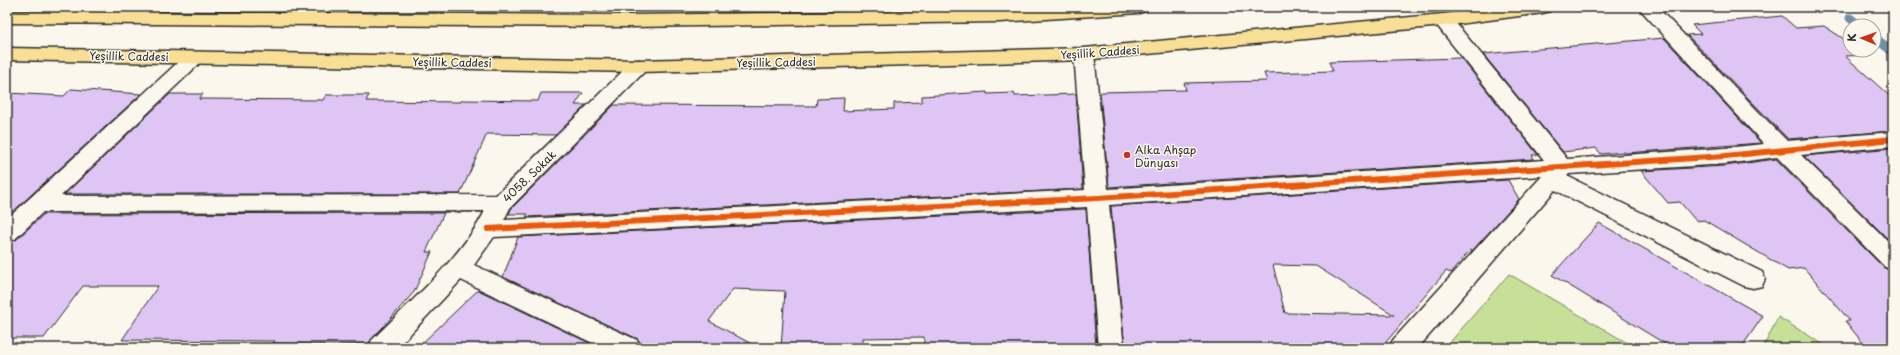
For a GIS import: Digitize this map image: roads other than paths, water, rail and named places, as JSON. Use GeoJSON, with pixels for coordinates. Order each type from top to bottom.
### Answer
{"type":"FeatureCollection","features":[{"type":"Feature","properties":{"kind":"highway"},"geometry":{"type":"LineString","coordinates":[[8,7],[197,19]]}},
{"type":"Feature","properties":{"kind":"highway"},"geometry":{"type":"LineString","coordinates":[[7,17],[630,21],[1000,16],[1139,7]]}},
{"type":"Feature","properties":{"kind":"highway","name":"Yeşillik Caddesi"},"geometry":{"type":"LineString","coordinates":[[7,54],[639,66],[1084,54],[1443,20],[1543,7]]}},
{"type":"Feature","properties":{"kind":"street"},"geometry":{"type":"LineString","coordinates":[[1647,7],[1782,149],[1893,260]]}},
{"type":"Feature","properties":{"kind":"street"},"geometry":{"type":"LineString","coordinates":[[1443,20],[1557,173],[1753,279]]}},
{"type":"Feature","properties":{"kind":"street"},"geometry":{"type":"LineString","coordinates":[[1084,54],[1111,348]]}},
{"type":"Feature","properties":{"kind":"street"},"geometry":{"type":"LineString","coordinates":[[7,233],[194,58]]}},
{"type":"Feature","properties":{"kind":"street","name":"4058. Sokak"},"geometry":{"type":"LineString","coordinates":[[381,348],[458,268],[488,229],[501,203],[639,66]]}},
{"type":"Feature","properties":{"kind":"street"},"geometry":{"type":"LineString","coordinates":[[488,229],[1557,173],[1782,149],[1893,139]]}},
{"type":"Feature","properties":{"kind":"street"},"geometry":{"type":"LineString","coordinates":[[1402,348],[1557,173]]}},
{"type":"Feature","properties":{"kind":"street"},"geometry":{"type":"LineString","coordinates":[[37,204],[501,203]]}},
{"type":"Feature","properties":{"kind":"street"},"geometry":{"type":"LineString","coordinates":[[458,268],[628,348]]}},
{"type":"Feature","properties":{"kind":"waterway"},"geometry":{"type":"LineString","coordinates":[[1882,43],[1893,52]]}},
{"type":"Feature","properties":{"kind":"place","name":"Alka Ahşap Dünyası"},"geometry":{"type":"Point","coordinates":[1127,155]}}]}
